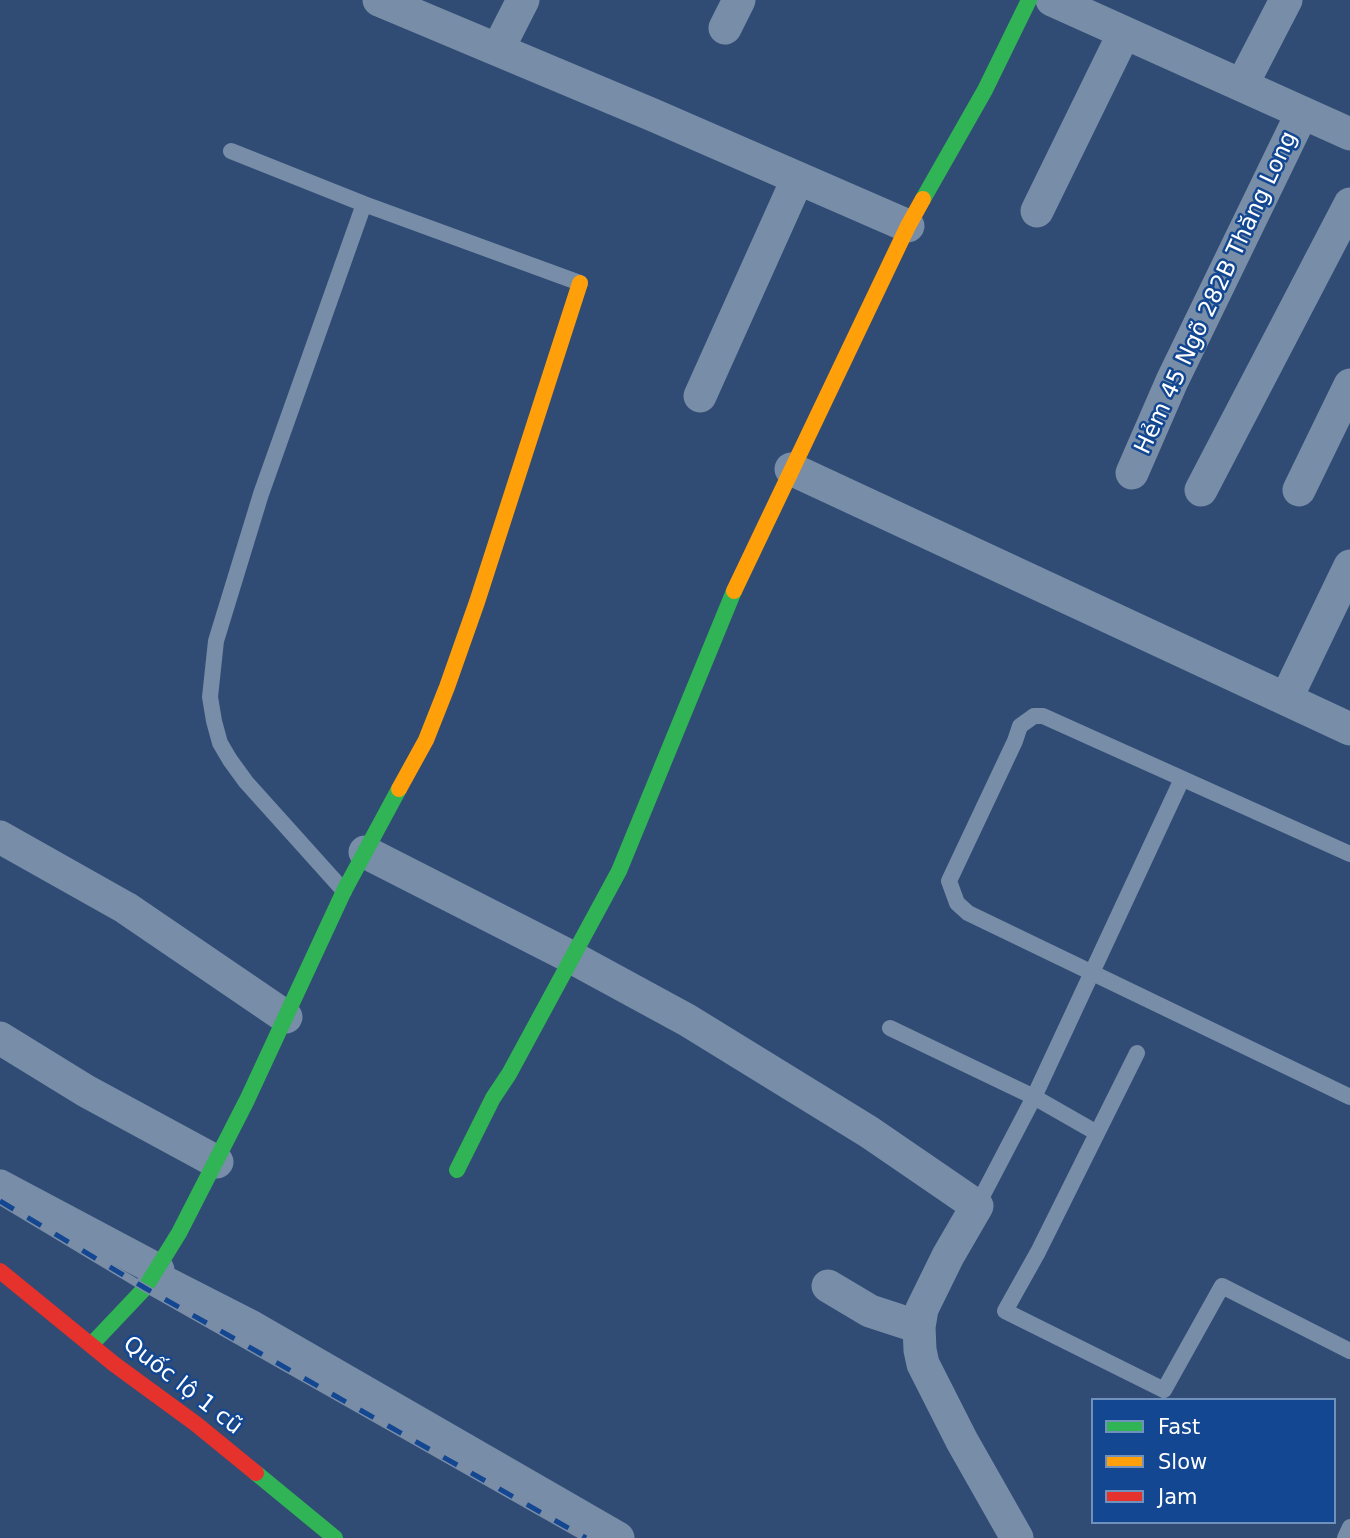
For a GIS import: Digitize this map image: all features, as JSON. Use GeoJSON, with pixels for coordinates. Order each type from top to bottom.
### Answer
{"type":"FeatureCollection","features":[{"type":"Feature","properties":{"kind":"street"},"geometry":{"type":"LineString","coordinates":[[379,0],[908,226]]}},
{"type":"Feature","properties":{"kind":"street"},"geometry":{"type":"LineString","coordinates":[[498,49],[523,0]]}},
{"type":"Feature","properties":{"kind":"street"},"geometry":{"type":"LineString","coordinates":[[457,1170],[492,1098],[509,1074],[619,872],[746,562],[908,226],[985,90],[1029,0]]}},
{"type":"Feature","properties":{"kind":"street"},"geometry":{"type":"LineString","coordinates":[[1052,0],[1350,134]]}},
{"type":"Feature","properties":{"kind":"street"},"geometry":{"type":"LineString","coordinates":[[1242,85],[1286,0]]}},
{"type":"Feature","properties":{"kind":"street"},"geometry":{"type":"LineString","coordinates":[[1037,211],[1124,33]]}},
{"type":"Feature","properties":{"kind":"street","name":"Hẻm 45 Ngõ 282B Thăng Long"},"geometry":{"type":"LineString","coordinates":[[1132,474],[1172,381],[1302,113]]}},
{"type":"Feature","properties":{"kind":"street"},"geometry":{"type":"LineString","coordinates":[[700,396],[797,180]]}},
{"type":"Feature","properties":{"kind":"street"},"geometry":{"type":"LineString","coordinates":[[1201,489],[1350,204]]}},
{"type":"Feature","properties":{"kind":"street"},"geometry":{"type":"LineString","coordinates":[[91,1345],[156,1274],[217,1162],[344,891],[425,740],[447,688],[580,283]]}},
{"type":"Feature","properties":{"kind":"street"},"geometry":{"type":"LineString","coordinates":[[1299,490],[1350,385]]}},
{"type":"Feature","properties":{"kind":"street"},"geometry":{"type":"LineString","coordinates":[[791,468],[1350,729]]}},
{"type":"Feature","properties":{"kind":"street"},"geometry":{"type":"LineString","coordinates":[[1286,699],[1350,566]]}},
{"type":"Feature","properties":{"kind":"street"},"geometry":{"type":"LineString","coordinates":[[0,837],[126,908],[286,1017]]}},
{"type":"Feature","properties":{"kind":"street"},"geometry":{"type":"LineString","coordinates":[[365,852],[573,958],[687,1020],[869,1132],[976,1206],[922,1309],[919,1327],[923,1363],[962,1441],[1017,1538]]}},
{"type":"Feature","properties":{"kind":"street"},"geometry":{"type":"LineString","coordinates":[[0,1038],[86,1091],[217,1162]]}},
{"type":"Feature","properties":{"kind":"street"},"geometry":{"type":"LineString","coordinates":[[0,1186],[466,1449],[618,1538]]}},
{"type":"Feature","properties":{"kind":"street","name":"Quốc lộ 1 cũ"},"geometry":{"type":"LineString","coordinates":[[6,1276],[91,1345],[196,1424],[335,1538]]}},
{"type":"Feature","properties":{"kind":"street"},"geometry":{"type":"LineString","coordinates":[[828,1286],[870,1311],[919,1327]]}},
{"type":"Feature","properties":{"kind":"lane"},"geometry":{"type":"LineString","coordinates":[[231,151],[364,204],[580,283]]}},
{"type":"Feature","properties":{"kind":"lane"},"geometry":{"type":"LineString","coordinates":[[344,891],[246,782],[230,760],[220,743],[210,697],[216,641],[257,508],[364,204]]}},
{"type":"Feature","properties":{"kind":"lane"},"geometry":{"type":"LineString","coordinates":[[1350,854],[1043,716],[1034,716],[1020,726],[949,881],[957,903],[968,913],[1350,1097]]}},
{"type":"Feature","properties":{"kind":"lane"},"geometry":{"type":"LineString","coordinates":[[976,1206],[1034,1097],[1182,779]]}},
{"type":"Feature","properties":{"kind":"lane"},"geometry":{"type":"LineString","coordinates":[[890,1028],[1034,1097],[1097,1133]]}},
{"type":"Feature","properties":{"kind":"lane"},"geometry":{"type":"LineString","coordinates":[[1137,1053],[1038,1252],[1005,1311],[1164,1390],[1222,1286],[1350,1351]]}},
{"type":"Feature","properties":{"kind":"lane"},"geometry":{"type":"LineString","coordinates":[[0,1298],[6,1276]]}},
{"type":"Feature","properties":{"kind":"lane"},"geometry":{"type":"LineString","coordinates":[[1345,1538],[1350,1527]]}},
{"type":"Feature","properties":{"kind":"railway"},"geometry":{"type":"LineString","coordinates":[[0,1201],[145,1288],[586,1538]]}},
{"type":"Feature","properties":{"kind":"traffic: fast"},"geometry":{"type":"LineString","coordinates":[[923,199],[985,90],[1029,0]]}},
{"type":"Feature","properties":{"kind":"traffic: fast"},"geometry":{"type":"LineString","coordinates":[[457,1170],[493,1098],[509,1074],[619,871],[734,591]]}},
{"type":"Feature","properties":{"kind":"traffic: fast"},"geometry":{"type":"LineString","coordinates":[[91,1345],[145,1288],[179,1233],[247,1100],[344,891],[399,789]]}},
{"type":"Feature","properties":{"kind":"traffic: fast"},"geometry":{"type":"LineString","coordinates":[[256,1473],[335,1538]]}},
{"type":"Feature","properties":{"kind":"traffic: slow"},"geometry":{"type":"LineString","coordinates":[[734,591],[923,199]]}},
{"type":"Feature","properties":{"kind":"traffic: slow"},"geometry":{"type":"LineString","coordinates":[[399,789],[426,740],[447,687],[580,283]]}},
{"type":"Feature","properties":{"kind":"traffic: jam"},"geometry":{"type":"LineString","coordinates":[[0,1271],[114,1364],[196,1424],[256,1473]]}}]}
